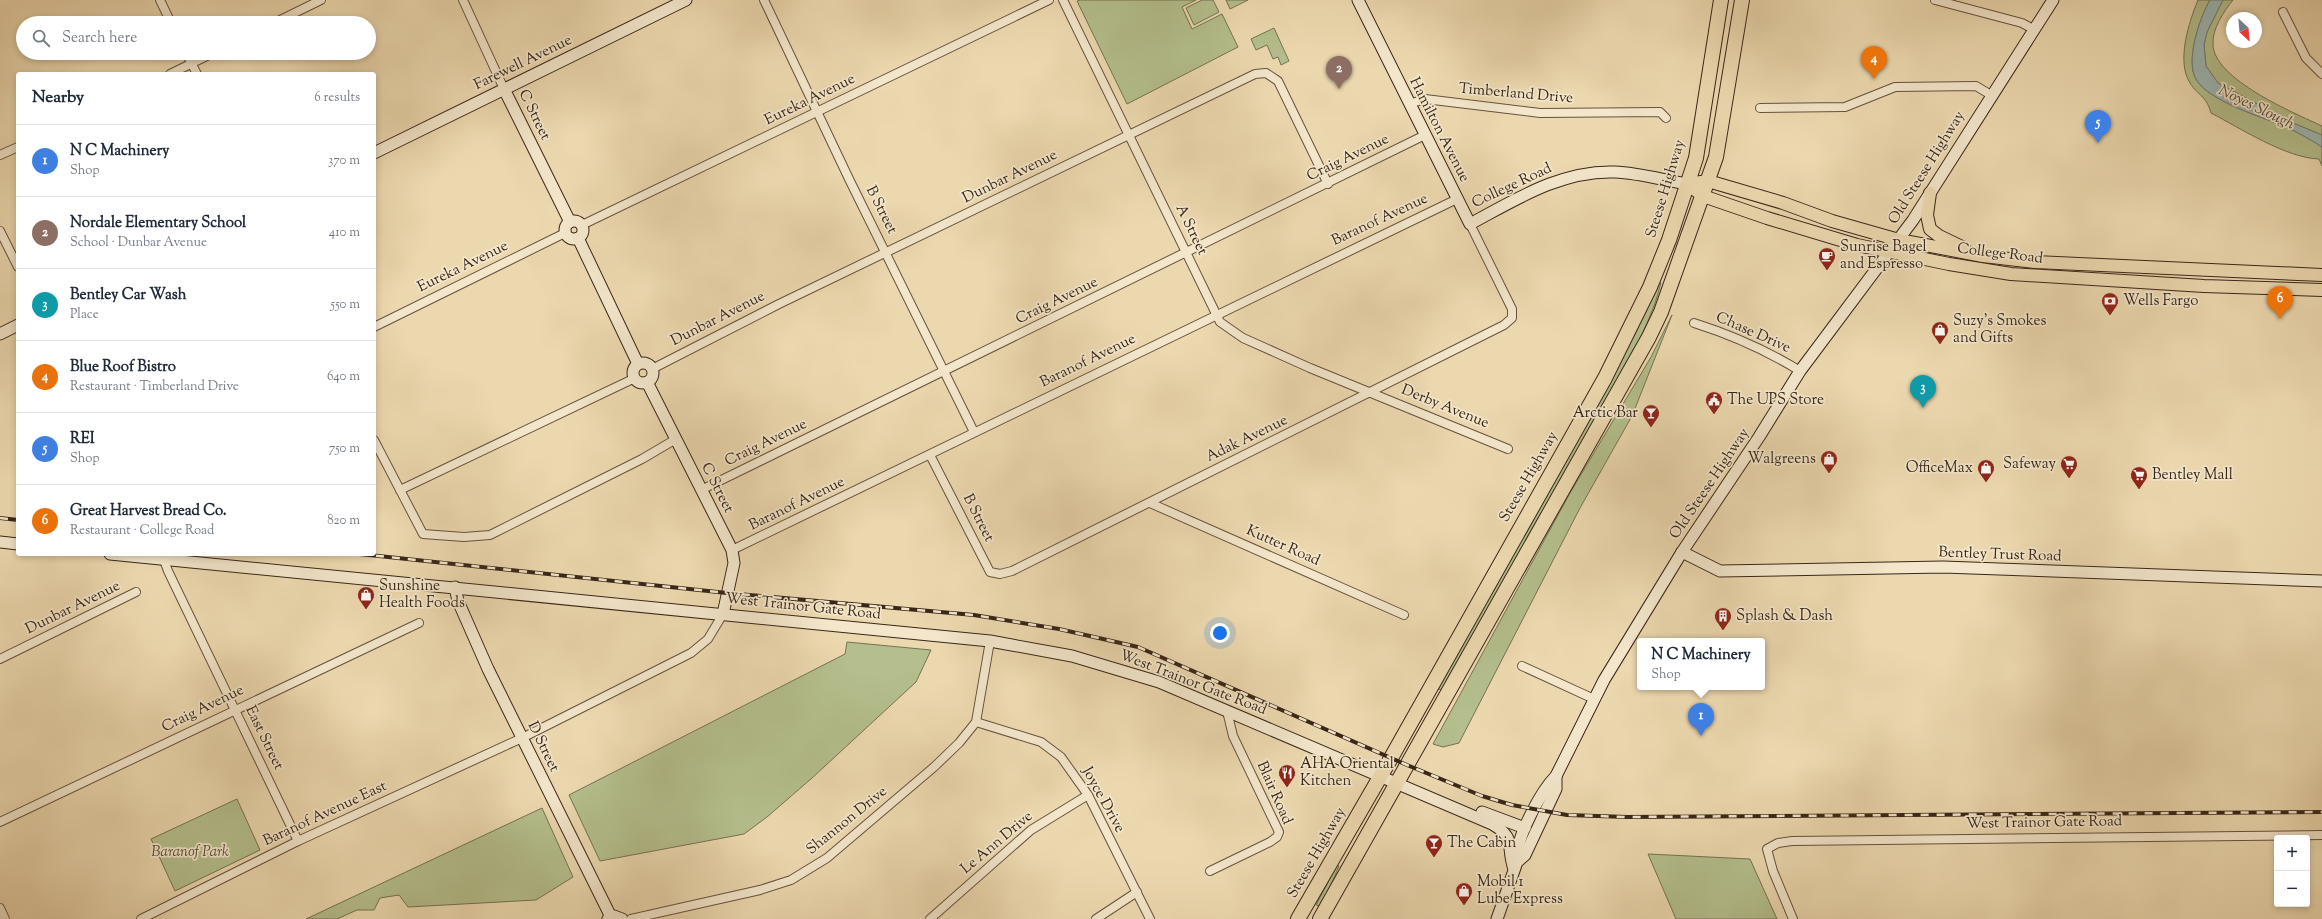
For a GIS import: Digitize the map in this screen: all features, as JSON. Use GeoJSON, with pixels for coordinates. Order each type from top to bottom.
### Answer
{"type":"FeatureCollection","features":[{"type":"Feature","properties":{"kind":"highway","name":"Steese Highway"},"geometry":{"type":"LineString","coordinates":[[1298,919],[1381,775],[1621,348],[1650,287],[1669,240],[1696,158],[1721,0]]}},
{"type":"Feature","properties":{"kind":"highway"},"geometry":{"type":"LineString","coordinates":[[1320,919],[1649,337],[1669,293],[1716,157],[1742,0]]}},
{"type":"Feature","properties":{"kind":"main road","name":"Farewell Avenue"},"geometry":{"type":"LineString","coordinates":[[376,152],[686,0]]}},
{"type":"Feature","properties":{"kind":"main road","name":"Hamilton Avenue"},"geometry":{"type":"LineString","coordinates":[[1358,0],[1470,224]]}},
{"type":"Feature","properties":{"kind":"main road","name":"Old Steese Highway"},"geometry":{"type":"LineString","coordinates":[[1525,828],[1546,786],[1556,776],[1594,699],[1682,552],[1759,437],[1800,371],[1899,240],[2033,28],[2053,0]]}},
{"type":"Feature","properties":{"kind":"main road","name":"C Street"},"geometry":{"type":"LineString","coordinates":[[504,89],[570,222]]}},
{"type":"Feature","properties":{"kind":"main road","name":"College Road"},"geometry":{"type":"LineString","coordinates":[[1470,224],[1548,184],[1573,176],[1614,172],[1687,184],[1708,181],[1783,203],[1832,221],[1899,240],[1984,256],[2035,262],[2322,275]]}},
{"type":"Feature","properties":{"kind":"main road","name":"College Road"},"geometry":{"type":"LineString","coordinates":[[1687,184],[1702,196],[1857,245],[1949,264],[2011,274],[2204,286],[2322,290]]}},
{"type":"Feature","properties":{"kind":"main road"},"geometry":{"type":"LineString","coordinates":[[1930,193],[1927,215],[1932,232],[1984,256]]}},
{"type":"Feature","properties":{"kind":"main road"},"geometry":{"type":"LineString","coordinates":[[576,221],[582,225],[583,231],[578,238],[569,238],[565,233],[565,228],[570,222],[576,221]]}},
{"type":"Feature","properties":{"kind":"main road"},"geometry":{"type":"LineString","coordinates":[[578,238],[638,364]]}},
{"type":"Feature","properties":{"kind":"main road"},"geometry":{"type":"LineString","coordinates":[[0,334],[16,326]]}},
{"type":"Feature","properties":{"kind":"main road"},"geometry":{"type":"LineString","coordinates":[[638,364],[646,364],[652,369],[651,378],[647,382],[640,382],[635,378],[633,372],[638,364]]}},
{"type":"Feature","properties":{"kind":"main road","name":"C Street"},"geometry":{"type":"LineString","coordinates":[[647,382],[732,550],[734,563],[723,614]]}},
{"type":"Feature","properties":{"kind":"main road"},"geometry":{"type":"LineString","coordinates":[[0,542],[16,544]]}},
{"type":"Feature","properties":{"kind":"main road","name":"Bentley Trust Road"},"geometry":{"type":"LineString","coordinates":[[1682,552],[1720,571],[1943,567],[2322,581]]}},
{"type":"Feature","properties":{"kind":"main road","name":"West Trainor Gate Road"},"geometry":{"type":"LineString","coordinates":[[128,556],[455,587],[990,641],[1072,656],[1159,682],[1463,810],[1474,817],[1492,824],[1507,835],[1511,845],[1511,860],[1519,862]]}},
{"type":"Feature","properties":{"kind":"main road","name":"D Street"},"geometry":{"type":"LineString","coordinates":[[455,587],[458,601],[482,656],[609,918]]}},
{"type":"Feature","properties":{"kind":"main road","name":"Old Steese Highway"},"geometry":{"type":"LineString","coordinates":[[1497,919],[1519,862],[1556,789],[1556,776]]}},
{"type":"Feature","properties":{"kind":"main road","name":"West Trainor Gate Road"},"geometry":{"type":"LineString","coordinates":[[1463,810],[1477,810],[1525,828]]}},
{"type":"Feature","properties":{"kind":"main road"},"geometry":{"type":"LineString","coordinates":[[1519,862],[1527,836],[1525,828]]}},
{"type":"Feature","properties":{"kind":"main road"},"geometry":{"type":"LineString","coordinates":[[609,918],[618,916],[622,919]]}},
{"type":"Feature","properties":{"kind":"street"},"geometry":{"type":"LineString","coordinates":[[160,0],[168,16]]}},
{"type":"Feature","properties":{"kind":"street"},"geometry":{"type":"LineString","coordinates":[[288,16],[321,0]]}},
{"type":"Feature","properties":{"kind":"street","name":"C Street"},"geometry":{"type":"LineString","coordinates":[[463,0],[504,89]]}},
{"type":"Feature","properties":{"kind":"street","name":"B Street"},"geometry":{"type":"LineString","coordinates":[[764,0],[817,112],[974,432]]}},
{"type":"Feature","properties":{"kind":"street","name":"Eureka Avenue"},"geometry":{"type":"LineString","coordinates":[[582,225],[1049,0]]}},
{"type":"Feature","properties":{"kind":"street","name":"A Street"},"geometry":{"type":"LineString","coordinates":[[1063,0],[1130,134],[1216,314],[1225,326],[1243,338],[1371,392]]}},
{"type":"Feature","properties":{"kind":"street"},"geometry":{"type":"LineString","coordinates":[[1935,0],[2022,23],[2033,28]]}},
{"type":"Feature","properties":{"kind":"street"},"geometry":{"type":"LineString","coordinates":[[2283,12],[2306,58],[2314,68],[2322,74]]}},
{"type":"Feature","properties":{"kind":"street"},"geometry":{"type":"LineString","coordinates":[[189,60],[195,72]]}},
{"type":"Feature","properties":{"kind":"street"},"geometry":{"type":"LineString","coordinates":[[174,72],[199,60]]}},
{"type":"Feature","properties":{"kind":"street"},"geometry":{"type":"LineString","coordinates":[[2314,68],[2322,64]]}},
{"type":"Feature","properties":{"kind":"street","name":"Dunbar Avenue"},"geometry":{"type":"LineString","coordinates":[[652,369],[886,251],[1255,74],[1266,72],[1278,81],[1328,184]]}},
{"type":"Feature","properties":{"kind":"street"},"geometry":{"type":"LineString","coordinates":[[1760,108],[1845,107],[1895,86],[1976,86],[1991,95]]}},
{"type":"Feature","properties":{"kind":"street","name":"Timberland Drive"},"geometry":{"type":"LineString","coordinates":[[1409,104],[1425,99],[1540,113],[1660,112],[1666,118]]}},
{"type":"Feature","properties":{"kind":"street","name":"Craig Avenue"},"geometry":{"type":"LineString","coordinates":[[701,490],[1328,184],[1425,135]]}},
{"type":"Feature","properties":{"kind":"street"},"geometry":{"type":"LineString","coordinates":[[0,155],[16,148]]}},
{"type":"Feature","properties":{"kind":"street","name":"Baranof Avenue"},"geometry":{"type":"LineString","coordinates":[[732,550],[930,455],[1216,314],[1457,199]]}},
{"type":"Feature","properties":{"kind":"street","name":"Hamilton Avenue"},"geometry":{"type":"LineString","coordinates":[[1470,224],[1512,309],[1512,318]]}},
{"type":"Feature","properties":{"kind":"street"},"geometry":{"type":"LineString","coordinates":[[0,231],[16,263]]}},
{"type":"Feature","properties":{"kind":"street","name":"Eureka Avenue"},"geometry":{"type":"LineString","coordinates":[[376,326],[565,233]]}},
{"type":"Feature","properties":{"kind":"street","name":"Adak Avenue"},"geometry":{"type":"LineString","coordinates":[[990,572],[1000,574],[1012,570],[1150,503],[1504,326],[1512,318]]}},
{"type":"Feature","properties":{"kind":"street","name":"Chase Drive"},"geometry":{"type":"LineString","coordinates":[[1694,323],[1731,335],[1772,354],[1800,371]]}},
{"type":"Feature","properties":{"kind":"street"},"geometry":{"type":"LineString","coordinates":[[400,490],[635,378]]}},
{"type":"Feature","properties":{"kind":"street","name":"Derby Avenue"},"geometry":{"type":"LineString","coordinates":[[1371,392],[1508,449]]}},
{"type":"Feature","properties":{"kind":"street"},"geometry":{"type":"LineString","coordinates":[[376,444],[422,534],[464,538],[490,535],[642,459],[676,439]]}},
{"type":"Feature","properties":{"kind":"street","name":"B Street"},"geometry":{"type":"LineString","coordinates":[[930,455],[990,572]]}},
{"type":"Feature","properties":{"kind":"street","name":"Kutter Road"},"geometry":{"type":"LineString","coordinates":[[1150,503],[1404,615]]}},
{"type":"Feature","properties":{"kind":"street","name":"East Street"},"geometry":{"type":"LineString","coordinates":[[164,560],[298,841]]}},
{"type":"Feature","properties":{"kind":"street","name":"Dunbar Avenue"},"geometry":{"type":"LineString","coordinates":[[0,659],[136,592]]}},
{"type":"Feature","properties":{"kind":"street"},"geometry":{"type":"LineString","coordinates":[[522,738],[691,653],[708,639],[723,614]]}},
{"type":"Feature","properties":{"kind":"street","name":"Craig Avenue"},"geometry":{"type":"LineString","coordinates":[[0,822],[234,709],[419,623]]}},
{"type":"Feature","properties":{"kind":"street","name":"Shannon Drive"},"geometry":{"type":"LineString","coordinates":[[631,919],[760,890],[796,877],[826,858],[934,767],[959,743],[976,722],[990,641]]}},
{"type":"Feature","properties":{"kind":"street"},"geometry":{"type":"LineString","coordinates":[[1522,666],[1594,699]]}},
{"type":"Feature","properties":{"kind":"street","name":"Blair Road"},"geometry":{"type":"LineString","coordinates":[[1210,871],[1270,842],[1279,832],[1233,736],[1227,711]]}},
{"type":"Feature","properties":{"kind":"street","name":"Joyce Drive"},"geometry":{"type":"LineString","coordinates":[[976,722],[1022,735],[1046,745],[1061,757],[1088,794],[1150,919]]}},
{"type":"Feature","properties":{"kind":"street","name":"Baranof Avenue East"},"geometry":{"type":"LineString","coordinates":[[141,919],[298,841],[522,738]]}},
{"type":"Feature","properties":{"kind":"street","name":"Le Ann Drive"},"geometry":{"type":"LineString","coordinates":[[930,919],[1031,830],[1088,794]]}},
{"type":"Feature","properties":{"kind":"street","name":"West Trainor Gate Road"},"geometry":{"type":"LineString","coordinates":[[1793,919],[1773,871],[1767,848],[1778,843],[1792,841],[2322,835]]}},
{"type":"Feature","properties":{"kind":"street"},"geometry":{"type":"LineString","coordinates":[[1096,919],[1137,892]]}},
{"type":"Feature","properties":{"kind":"street"},"geometry":{"type":"LineString","coordinates":[[0,908],[6,919]]}},
{"type":"Feature","properties":{"kind":"green space"},"geometry":{"type":"Polygon","coordinates":[[[1196,0],[1182,7],[1192,29],[1222,14],[1238,47],[1127,104],[1077,1],[1196,0]]]}},
{"type":"Feature","properties":{"kind":"green space"},"geometry":{"type":"Polygon","coordinates":[[[1202,0],[1213,0],[1219,12],[1194,25],[1186,8],[1202,0]]]}},
{"type":"Feature","properties":{"kind":"green space"},"geometry":{"type":"Polygon","coordinates":[[[1226,0],[1248,0],[1230,9],[1226,0]]]}},
{"type":"Feature","properties":{"kind":"green space"},"geometry":{"type":"Polygon","coordinates":[[[2198,0],[2210,0],[2202,17],[2195,39],[2192,61],[2196,79],[2202,87],[2223,101],[2284,126],[2322,147],[2322,166],[2319,159],[2292,154],[2249,134],[2211,113],[2207,103],[2190,83],[2184,64],[2185,42],[2198,0]]]}},
{"type":"Feature","properties":{"kind":"green space"},"geometry":{"type":"Polygon","coordinates":[[[2223,0],[2233,0],[2222,15],[2214,32],[2213,44],[2217,57],[2226,70],[2240,82],[2275,104],[2322,126],[2322,135],[2293,123],[2218,83],[2206,66],[2204,45],[2207,32],[2223,0]]]}},
{"type":"Feature","properties":{"kind":"green space"},"geometry":{"type":"Polygon","coordinates":[[[1274,28],[1289,61],[1281,65],[1278,57],[1273,59],[1267,45],[1256,50],[1251,39],[1274,28]]]}},
{"type":"Feature","properties":{"kind":"green space"},"geometry":{"type":"Polygon","coordinates":[[[1659,282],[1661,283],[1655,303],[1628,361],[1442,690],[1438,689],[1449,665],[1635,334],[1659,282]]]}},
{"type":"Feature","properties":{"kind":"green space"},"geometry":{"type":"Polygon","coordinates":[[[1672,315],[1632,416],[1580,508],[1459,743],[1443,747],[1433,744],[1570,493],[1651,357],[1672,315]]]}},
{"type":"Feature","properties":{"kind":"green space"},"geometry":{"type":"Polygon","coordinates":[[[847,642],[931,650],[916,682],[812,778],[767,817],[744,834],[600,861],[569,795],[845,654],[847,642]]]}},
{"type":"Feature","properties":{"kind":"green space","name":"Baranof Park"},"geometry":{"type":"Polygon","coordinates":[[[237,799],[260,850],[175,891],[151,839],[237,799]]]}},
{"type":"Feature","properties":{"kind":"green space"},"geometry":{"type":"Polygon","coordinates":[[[542,808],[573,877],[536,900],[408,907],[399,895],[380,898],[374,910],[357,910],[337,919],[306,919],[542,808]]]}},
{"type":"Feature","properties":{"kind":"green space"},"geometry":{"type":"Polygon","coordinates":[[[1648,854],[1750,859],[1777,919],[1676,919],[1648,854]]]}},
{"type":"Feature","properties":{"kind":"green space"},"geometry":{"type":"Polygon","coordinates":[[[1337,865],[1339,866],[1327,892],[1319,906],[1316,905],[1337,865]]]}},
{"type":"Feature","properties":{"kind":"water","name":"Noyes Slough"},"geometry":{"type":"Polygon","coordinates":[[[2210,0],[2223,0],[2207,32],[2204,45],[2206,66],[2218,83],[2293,123],[2322,135],[2322,147],[2284,126],[2223,101],[2202,87],[2196,79],[2192,61],[2198,28],[2210,0]]]}},
{"type":"Feature","properties":{"kind":"railway"},"geometry":{"type":"LineString","coordinates":[[0,518],[16,520]]}},
{"type":"Feature","properties":{"kind":"railway"},"geometry":{"type":"LineString","coordinates":[[376,556],[727,593],[974,615],[1059,629],[1138,647],[1407,765],[1482,796],[1512,805],[1567,815],[1627,817],[2322,812]]}},
{"type":"Feature","properties":{"kind":"place","name":"Blue Roof Bistro"},"geometry":{"type":"Point","coordinates":[1874,79]}},
{"type":"Feature","properties":{"kind":"place","name":"Nordale Elementary School"},"geometry":{"type":"Point","coordinates":[1339,89]}},
{"type":"Feature","properties":{"kind":"place","name":"REI"},"geometry":{"type":"Point","coordinates":[2098,143]}},
{"type":"Feature","properties":{"kind":"place","name":"Sunrise Bagel and Espresso"},"geometry":{"type":"Point","coordinates":[1827,271]}},
{"type":"Feature","properties":{"kind":"place","name":"Wells Fargo"},"geometry":{"type":"Point","coordinates":[2110,316]}},
{"type":"Feature","properties":{"kind":"place","name":"Great Harvest Bread Co."},"geometry":{"type":"Point","coordinates":[2280,319]}},
{"type":"Feature","properties":{"kind":"place","name":"Suzy's Smokes and Gifts"},"geometry":{"type":"Point","coordinates":[1940,345]}},
{"type":"Feature","properties":{"kind":"place","name":"Bentley Car Wash"},"geometry":{"type":"Point","coordinates":[1923,408]}},
{"type":"Feature","properties":{"kind":"place","name":"The UPS Store"},"geometry":{"type":"Point","coordinates":[1714,415]}},
{"type":"Feature","properties":{"kind":"place","name":"Arctic Bar"},"geometry":{"type":"Point","coordinates":[1651,428]}},
{"type":"Feature","properties":{"kind":"place","name":"Walgreens"},"geometry":{"type":"Point","coordinates":[1829,474]}},
{"type":"Feature","properties":{"kind":"place","name":"Safeway"},"geometry":{"type":"Point","coordinates":[2069,479]}},
{"type":"Feature","properties":{"kind":"place","name":"OfficeMax"},"geometry":{"type":"Point","coordinates":[1986,483]}},
{"type":"Feature","properties":{"kind":"place","name":"Bentley Mall"},"geometry":{"type":"Point","coordinates":[2139,490]}},
{"type":"Feature","properties":{"kind":"place","name":"Sunshine Health Foods"},"geometry":{"type":"Point","coordinates":[366,610]}},
{"type":"Feature","properties":{"kind":"place","name":"Splash & Dash"},"geometry":{"type":"Point","coordinates":[1723,631]}},
{"type":"Feature","properties":{"kind":"place","name":"N C Machinery"},"geometry":{"type":"Point","coordinates":[1701,736]}},
{"type":"Feature","properties":{"kind":"place","name":"AHA Oriental Kitchen"},"geometry":{"type":"Point","coordinates":[1287,788]}},
{"type":"Feature","properties":{"kind":"place","name":"The Cabin"},"geometry":{"type":"Point","coordinates":[1434,858]}},
{"type":"Feature","properties":{"kind":"place","name":"Mobil 1 Lube Express"},"geometry":{"type":"Point","coordinates":[1464,906]}}]}
